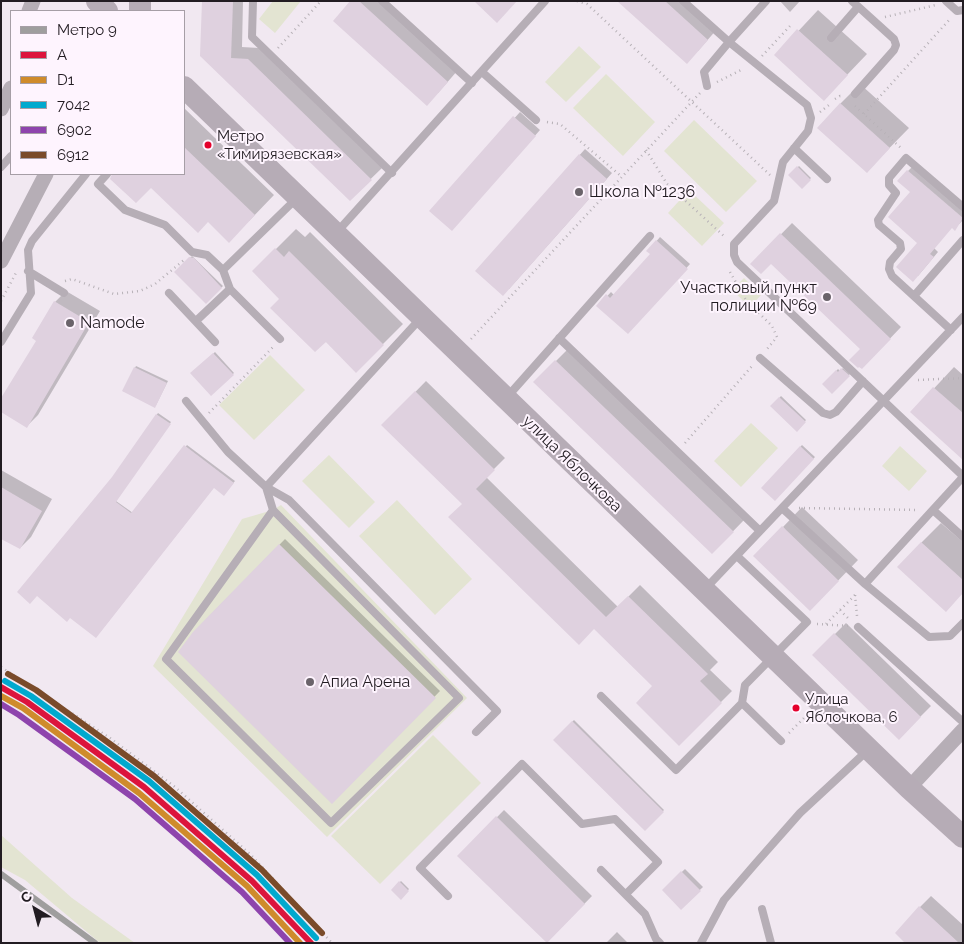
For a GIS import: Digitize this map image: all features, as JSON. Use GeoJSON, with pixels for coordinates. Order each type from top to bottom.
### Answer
{"type":"FeatureCollection","features":[{"type":"Feature","properties":{"kind":"street"},"geometry":{"type":"LineString","coordinates":[[96,1],[106,10]]}},
{"type":"Feature","properties":{"kind":"street","name":"улица Яблочкова"},"geometry":{"type":"LineString","coordinates":[[185,88],[868,749],[963,837]]}},
{"type":"Feature","properties":{"kind":"street"},"geometry":{"type":"LineString","coordinates":[[1,109],[10,90]]}},
{"type":"Feature","properties":{"kind":"street"},"geometry":{"type":"LineString","coordinates":[[1,262],[45,175]]}},
{"type":"Feature","properties":{"kind":"street"},"geometry":{"type":"LineString","coordinates":[[909,788],[963,730]]}},
{"type":"Feature","properties":{"kind":"lane"},"geometry":{"type":"LineString","coordinates":[[253,1],[252,37],[392,173]]}},
{"type":"Feature","properties":{"kind":"lane"},"geometry":{"type":"LineString","coordinates":[[382,1],[472,83]]}},
{"type":"Feature","properties":{"kind":"lane"},"geometry":{"type":"LineString","coordinates":[[335,234],[392,173],[545,1]]}},
{"type":"Feature","properties":{"kind":"lane"},"geometry":{"type":"LineString","coordinates":[[683,1],[729,42],[807,105],[811,118],[808,131],[783,162],[774,201],[734,244],[734,255],[737,262],[963,477],[865,584]]}},
{"type":"Feature","properties":{"kind":"lane"},"geometry":{"type":"LineString","coordinates":[[707,86],[704,72],[766,1]]}},
{"type":"Feature","properties":{"kind":"lane"},"geometry":{"type":"LineString","coordinates":[[852,1],[896,44],[894,50],[855,94]]}},
{"type":"Feature","properties":{"kind":"lane"},"geometry":{"type":"LineString","coordinates":[[946,2],[960,10]]}},
{"type":"Feature","properties":{"kind":"lane"},"geometry":{"type":"LineString","coordinates":[[831,38],[858,7]]}},
{"type":"Feature","properties":{"kind":"lane"},"geometry":{"type":"LineString","coordinates":[[482,72],[536,120]]}},
{"type":"Feature","properties":{"kind":"lane"},"geometry":{"type":"LineString","coordinates":[[794,148],[827,179]]}},
{"type":"Feature","properties":{"kind":"lane"},"geometry":{"type":"LineString","coordinates":[[1,167],[10,157]]}},
{"type":"Feature","properties":{"kind":"lane"},"geometry":{"type":"LineString","coordinates":[[951,330],[892,276],[889,269],[890,262],[901,249],[900,243],[879,225],[878,220],[896,193],[889,185],[889,178],[906,158],[963,207]]}},
{"type":"Feature","properties":{"kind":"lane"},"geometry":{"type":"LineString","coordinates":[[1,342],[31,293],[28,250],[38,231],[85,175]]}},
{"type":"Feature","properties":{"kind":"lane"},"geometry":{"type":"LineString","coordinates":[[106,175],[98,184],[125,210],[165,225],[192,252],[206,255],[223,270],[230,288],[280,339]]}},
{"type":"Feature","properties":{"kind":"lane"},"geometry":{"type":"LineString","coordinates":[[223,270],[298,197]]}},
{"type":"Feature","properties":{"kind":"lane"},"geometry":{"type":"LineString","coordinates":[[505,399],[650,236]]}},
{"type":"Feature","properties":{"kind":"lane"},"geometry":{"type":"LineString","coordinates":[[914,296],[963,240]]}},
{"type":"Feature","properties":{"kind":"lane"},"geometry":{"type":"LineString","coordinates":[[28,271],[61,291]]}},
{"type":"Feature","properties":{"kind":"lane"},"geometry":{"type":"LineString","coordinates":[[196,322],[230,288]]}},
{"type":"Feature","properties":{"kind":"lane"},"geometry":{"type":"LineString","coordinates":[[169,293],[215,342]]}},
{"type":"Feature","properties":{"kind":"lane"},"geometry":{"type":"LineString","coordinates":[[266,487],[421,317]]}},
{"type":"Feature","properties":{"kind":"lane"},"geometry":{"type":"LineString","coordinates":[[704,590],[963,318]]}},
{"type":"Feature","properties":{"kind":"lane"},"geometry":{"type":"LineString","coordinates":[[559,338],[760,531]]}},
{"type":"Feature","properties":{"kind":"lane"},"geometry":{"type":"LineString","coordinates":[[760,358],[823,413],[830,415],[836,412],[863,381]]}},
{"type":"Feature","properties":{"kind":"lane"},"geometry":{"type":"LineString","coordinates":[[186,401],[228,452],[266,487],[289,500],[496,711],[476,732]]}},
{"type":"Feature","properties":{"kind":"lane"},"geometry":{"type":"LineString","coordinates":[[266,487],[273,510],[459,698],[331,823],[166,659],[273,510]]}},
{"type":"Feature","properties":{"kind":"lane"},"geometry":{"type":"LineString","coordinates":[[782,508],[865,584],[929,637],[950,636],[963,623]]}},
{"type":"Feature","properties":{"kind":"lane"},"geometry":{"type":"LineString","coordinates":[[933,510],[963,537]]}},
{"type":"Feature","properties":{"kind":"lane"},"geometry":{"type":"LineString","coordinates":[[601,696],[676,770],[742,703],[745,685],[807,622],[737,556]]}},
{"type":"Feature","properties":{"kind":"lane"},"geometry":{"type":"LineString","coordinates":[[858,627],[963,722]]}},
{"type":"Feature","properties":{"kind":"lane"},"geometry":{"type":"LineString","coordinates":[[742,703],[781,741]]}},
{"type":"Feature","properties":{"kind":"lane"},"geometry":{"type":"LineString","coordinates":[[702,943],[724,900],[754,864],[800,813],[868,749]]}},
{"type":"Feature","properties":{"kind":"lane"},"geometry":{"type":"LineString","coordinates":[[448,896],[420,868],[522,764],[582,824],[615,819],[658,862],[626,894]]}},
{"type":"Feature","properties":{"kind":"lane"},"geometry":{"type":"LineString","coordinates":[[601,870],[645,914],[656,939],[660,943]]}},
{"type":"Feature","properties":{"kind":"lane"},"geometry":{"type":"LineString","coordinates":[[762,909],[771,943]]}},
{"type":"Feature","properties":{"kind":"path"},"geometry":{"type":"LineString","coordinates":[[271,56],[321,1]]}},
{"type":"Feature","properties":{"kind":"path"},"geometry":{"type":"LineString","coordinates":[[576,1],[587,4],[693,101],[778,183]]}},
{"type":"Feature","properties":{"kind":"path"},"geometry":{"type":"LineString","coordinates":[[872,20],[946,2]]}},
{"type":"Feature","properties":{"kind":"path"},"geometry":{"type":"LineString","coordinates":[[864,114],[960,10]]}},
{"type":"Feature","properties":{"kind":"path"},"geometry":{"type":"LineString","coordinates":[[471,339],[707,86],[756,63],[790,26]]}},
{"type":"Feature","properties":{"kind":"path"},"geometry":{"type":"LineString","coordinates":[[855,94],[852,99],[854,104],[904,150],[906,158]]}},
{"type":"Feature","properties":{"kind":"path"},"geometry":{"type":"LineString","coordinates":[[536,120],[560,124],[621,176]]}},
{"type":"Feature","properties":{"kind":"path"},"geometry":{"type":"LineString","coordinates":[[646,150],[667,184],[734,244]]}},
{"type":"Feature","properties":{"kind":"path"},"geometry":{"type":"LineString","coordinates":[[1,301],[28,250]]}},
{"type":"Feature","properties":{"kind":"path"},"geometry":{"type":"LineString","coordinates":[[61,291],[65,281],[72,279],[114,294],[140,291],[155,284],[192,252]]}},
{"type":"Feature","properties":{"kind":"path"},"geometry":{"type":"LineString","coordinates":[[677,452],[760,358],[776,337],[772,326],[746,300],[729,272],[737,262]]}},
{"type":"Feature","properties":{"kind":"path"},"geometry":{"type":"LineString","coordinates":[[218,404],[269,353],[280,339]]}},
{"type":"Feature","properties":{"kind":"path"},"geometry":{"type":"LineString","coordinates":[[904,381],[963,378]]}},
{"type":"Feature","properties":{"kind":"path"},"geometry":{"type":"LineString","coordinates":[[782,508],[933,510]]}},
{"type":"Feature","properties":{"kind":"path"},"geometry":{"type":"LineString","coordinates":[[826,625],[865,584]]}},
{"type":"Feature","properties":{"kind":"path"},"geometry":{"type":"LineString","coordinates":[[807,622],[858,627],[856,595]]}},
{"type":"Feature","properties":{"kind":"path"},"geometry":{"type":"LineString","coordinates":[[1,668],[110,738],[175,787],[251,855],[332,943]]}},
{"type":"Feature","properties":{"kind":"path"},"geometry":{"type":"LineString","coordinates":[[781,741],[820,702]]}},
{"type":"Feature","properties":{"kind":"green space"},"geometry":{"type":"Polygon","coordinates":[[[273,1],[301,1],[275,33],[259,19],[273,1]]]}},
{"type":"Feature","properties":{"kind":"green space"},"geometry":{"type":"Polygon","coordinates":[[[579,46],[601,67],[566,102],[545,82],[579,46]]]}},
{"type":"Feature","properties":{"kind":"green space"},"geometry":{"type":"Polygon","coordinates":[[[606,74],[655,122],[623,156],[573,108],[606,74]]]}},
{"type":"Feature","properties":{"kind":"green space"},"geometry":{"type":"Polygon","coordinates":[[[694,120],[757,181],[726,212],[664,151],[694,120]]]}},
{"type":"Feature","properties":{"kind":"green space"},"geometry":{"type":"Polygon","coordinates":[[[689,190],[724,223],[702,246],[668,213],[689,190]]]}},
{"type":"Feature","properties":{"kind":"green space"},"geometry":{"type":"Polygon","coordinates":[[[744,278],[761,295],[750,307],[732,290],[744,278]]]}},
{"type":"Feature","properties":{"kind":"green space"},"geometry":{"type":"Polygon","coordinates":[[[270,355],[305,390],[254,440],[219,405],[270,355]]]}},
{"type":"Feature","properties":{"kind":"green space"},"geometry":{"type":"Polygon","coordinates":[[[751,423],[778,448],[741,487],[714,461],[751,423]]]}},
{"type":"Feature","properties":{"kind":"green space"},"geometry":{"type":"Polygon","coordinates":[[[900,446],[927,471],[909,491],[882,466],[900,446]]]}},
{"type":"Feature","properties":{"kind":"green space"},"geometry":{"type":"Polygon","coordinates":[[[329,455],[375,502],[349,528],[302,481],[329,455]]]}},
{"type":"Feature","properties":{"kind":"green space"},"geometry":{"type":"Polygon","coordinates":[[[397,500],[472,579],[435,615],[359,536],[397,500]]]}},
{"type":"Feature","properties":{"kind":"green space","name":"Апиа Арена"},"geometry":{"type":"Polygon","coordinates":[[[281,505],[467,698],[327,837],[153,666],[242,519],[273,510],[281,505]]]}},
{"type":"Feature","properties":{"kind":"green space"},"geometry":{"type":"Polygon","coordinates":[[[433,735],[481,783],[380,884],[331,836],[433,735]]]}},
{"type":"Feature","properties":{"kind":"green space"},"geometry":{"type":"Polygon","coordinates":[[[1,835],[72,898],[135,943],[100,943],[25,880],[1,867],[1,835]]]}},
{"type":"Feature","properties":{"kind":"building"},"geometry":{"type":"Polygon","coordinates":[[[202,1],[233,1],[231,58],[248,59],[372,180],[350,201],[200,56],[202,1]]]}},
{"type":"Feature","properties":{"kind":"building"},"geometry":{"type":"Polygon","coordinates":[[[350,1],[359,1],[448,82],[427,106],[333,21],[350,1]]]}},
{"type":"Feature","properties":{"kind":"building"},"geometry":{"type":"Polygon","coordinates":[[[474,1],[517,1],[497,23],[474,1]]]}},
{"type":"Feature","properties":{"kind":"building"},"geometry":{"type":"Polygon","coordinates":[[[617,1],[665,1],[708,40],[687,64],[617,1]]]}},
{"type":"Feature","properties":{"kind":"building"},"geometry":{"type":"Polygon","coordinates":[[[797,29],[848,75],[824,101],[774,55],[797,29]]]}},
{"type":"Feature","properties":{"kind":"building"},"geometry":{"type":"Polygon","coordinates":[[[840,103],[890,148],[867,173],[817,128],[840,103]]]}},
{"type":"Feature","properties":{"kind":"building"},"geometry":{"type":"Polygon","coordinates":[[[513,116],[536,136],[452,231],[429,211],[513,116]]]}},
{"type":"Feature","properties":{"kind":"building"},"geometry":{"type":"Polygon","coordinates":[[[185,148],[255,215],[229,243],[208,222],[198,233],[151,188],[136,203],[110,179],[112,175],[185,175],[185,148]]]}},
{"type":"Feature","properties":{"kind":"building"},"geometry":{"type":"Polygon","coordinates":[[[579,154],[607,179],[503,296],[475,271],[579,154]]]}},
{"type":"Feature","properties":{"kind":"building"},"geometry":{"type":"Polygon","coordinates":[[[797,166],[811,180],[802,189],[788,175],[797,166]]]}},
{"type":"Feature","properties":{"kind":"building"},"geometry":{"type":"Polygon","coordinates":[[[907,170],[963,218],[955,231],[952,228],[930,254],[934,257],[913,282],[896,267],[917,243],[888,217],[910,192],[897,181],[907,170]]]}},
{"type":"Feature","properties":{"kind":"building"},"geometry":{"type":"Polygon","coordinates":[[[780,233],[891,339],[862,369],[849,360],[860,349],[771,264],[761,274],[750,264],[780,233]]]}},
{"type":"Feature","properties":{"kind":"building"},"geometry":{"type":"Polygon","coordinates":[[[656,240],[688,269],[628,334],[596,306],[606,294],[610,298],[650,254],[646,251],[656,240]]]}},
{"type":"Feature","properties":{"kind":"building"},"geometry":{"type":"Polygon","coordinates":[[[275,248],[284,257],[289,251],[384,345],[356,373],[326,342],[315,352],[270,308],[279,299],[252,271],[275,248]]]}},
{"type":"Feature","properties":{"kind":"building"},"geometry":{"type":"Polygon","coordinates":[[[189,257],[194,258],[222,288],[206,304],[174,272],[189,257]]]}},
{"type":"Feature","properties":{"kind":"building"},"geometry":{"type":"Polygon","coordinates":[[[54,301],[89,322],[27,428],[1,412],[1,398],[36,341],[32,338],[54,301]]]}},
{"type":"Feature","properties":{"kind":"building"},"geometry":{"type":"Polygon","coordinates":[[[213,353],[234,375],[211,396],[190,373],[213,353]]]}},
{"type":"Feature","properties":{"kind":"building"},"geometry":{"type":"Polygon","coordinates":[[[555,360],[734,532],[712,554],[533,382],[555,360]]]}},
{"type":"Feature","properties":{"kind":"building"},"geometry":{"type":"Polygon","coordinates":[[[134,367],[167,383],[155,408],[122,391],[134,367]]]}},
{"type":"Feature","properties":{"kind":"building"},"geometry":{"type":"Polygon","coordinates":[[[841,368],[850,376],[832,394],[822,384],[836,370],[838,372],[841,368]]]}},
{"type":"Feature","properties":{"kind":"building"},"geometry":{"type":"Polygon","coordinates":[[[933,387],[963,413],[963,460],[910,412],[933,387]]]}},
{"type":"Feature","properties":{"kind":"building"},"geometry":{"type":"Polygon","coordinates":[[[415,391],[495,470],[476,489],[606,617],[628,596],[708,674],[700,681],[722,703],[679,746],[636,703],[652,686],[594,629],[579,645],[448,517],[462,504],[381,425],[415,391]]]}},
{"type":"Feature","properties":{"kind":"building"},"geometry":{"type":"Polygon","coordinates":[[[779,397],[806,422],[797,432],[770,406],[779,397]]]}},
{"type":"Feature","properties":{"kind":"building"},"geometry":{"type":"Polygon","coordinates":[[[156,414],[171,424],[116,502],[131,513],[184,445],[234,483],[224,496],[214,488],[96,638],[70,618],[67,622],[37,596],[30,604],[17,592],[112,477],[156,414]]]}},
{"type":"Feature","properties":{"kind":"building"},"geometry":{"type":"Polygon","coordinates":[[[800,446],[814,459],[775,501],[761,488],[800,446]]]}},
{"type":"Feature","properties":{"kind":"building"},"geometry":{"type":"Polygon","coordinates":[[[1,487],[42,511],[20,549],[1,539],[1,487]]]}},
{"type":"Feature","properties":{"kind":"building"},"geometry":{"type":"Polygon","coordinates":[[[782,526],[839,581],[810,611],[753,556],[782,526]]]}},
{"type":"Feature","properties":{"kind":"building"},"geometry":{"type":"Polygon","coordinates":[[[921,542],[963,580],[963,593],[946,612],[897,567],[921,542]]]}},
{"type":"Feature","properties":{"kind":"building","name":"Апиа Арена"},"geometry":{"type":"Polygon","coordinates":[[[279,544],[436,698],[332,804],[178,652],[193,632],[279,544]]]}},
{"type":"Feature","properties":{"kind":"building"},"geometry":{"type":"Polygon","coordinates":[[[834,633],[921,717],[899,740],[812,655],[834,633]]]}},
{"type":"Feature","properties":{"kind":"building"},"geometry":{"type":"Polygon","coordinates":[[[572,721],[664,812],[645,831],[553,740],[572,721]]]}},
{"type":"Feature","properties":{"kind":"building"},"geometry":{"type":"Polygon","coordinates":[[[496,816],[585,904],[547,943],[457,856],[496,816]]]}},
{"type":"Feature","properties":{"kind":"building"},"geometry":{"type":"Polygon","coordinates":[[[681,871],[701,891],[681,910],[662,890],[681,871]]]}},
{"type":"Feature","properties":{"kind":"building"},"geometry":{"type":"Polygon","coordinates":[[[399,881],[409,891],[401,900],[391,890],[399,881]]]}},
{"type":"Feature","properties":{"kind":"building"},"geometry":{"type":"Polygon","coordinates":[[[919,906],[959,943],[905,943],[895,933],[919,906]]]}},
{"type":"Feature","properties":{"kind":"metro line","name":"9"},"geometry":{"type":"LineString","coordinates":[[1,874],[95,943]]}},
{"type":"Feature","properties":{"kind":"transit line","name":"6912"},"geometry":{"type":"LineString","coordinates":[[8,674],[36,690],[154,776],[262,870],[322,933]]}},
{"type":"Feature","properties":{"kind":"transit line","name":"7042"},"geometry":{"type":"LineString","coordinates":[[5,681],[31,696],[149,781],[257,875],[316,938]]}},
{"type":"Feature","properties":{"kind":"transit line","name":"A"},"geometry":{"type":"LineString","coordinates":[[1,687],[27,702],[144,787],[252,881],[311,943]]}},
{"type":"Feature","properties":{"kind":"transit line","name":"D1"},"geometry":{"type":"LineString","coordinates":[[1,696],[23,708],[139,793],[247,886],[300,943]]}},
{"type":"Feature","properties":{"kind":"transit line","name":"6902"},"geometry":{"type":"LineString","coordinates":[[1,704],[135,799],[242,892],[290,943]]}},
{"type":"Feature","properties":{"kind":"place","name":"Метро «Тимирязевская»"},"geometry":{"type":"Point","coordinates":[208,145]}},
{"type":"Feature","properties":{"kind":"place","name":"Школа №1236"},"geometry":{"type":"Point","coordinates":[579,192]}},
{"type":"Feature","properties":{"kind":"place","name":"Участковый пункт полиции №69"},"geometry":{"type":"Point","coordinates":[827,297]}},
{"type":"Feature","properties":{"kind":"place","name":"Namode"},"geometry":{"type":"Point","coordinates":[70,323]}},
{"type":"Feature","properties":{"kind":"place","name":"Апиа Арена"},"geometry":{"type":"Point","coordinates":[310,682]}},
{"type":"Feature","properties":{"kind":"place","name":"Улица Яблочкова, 6"},"geometry":{"type":"Point","coordinates":[796,708]}}]}
